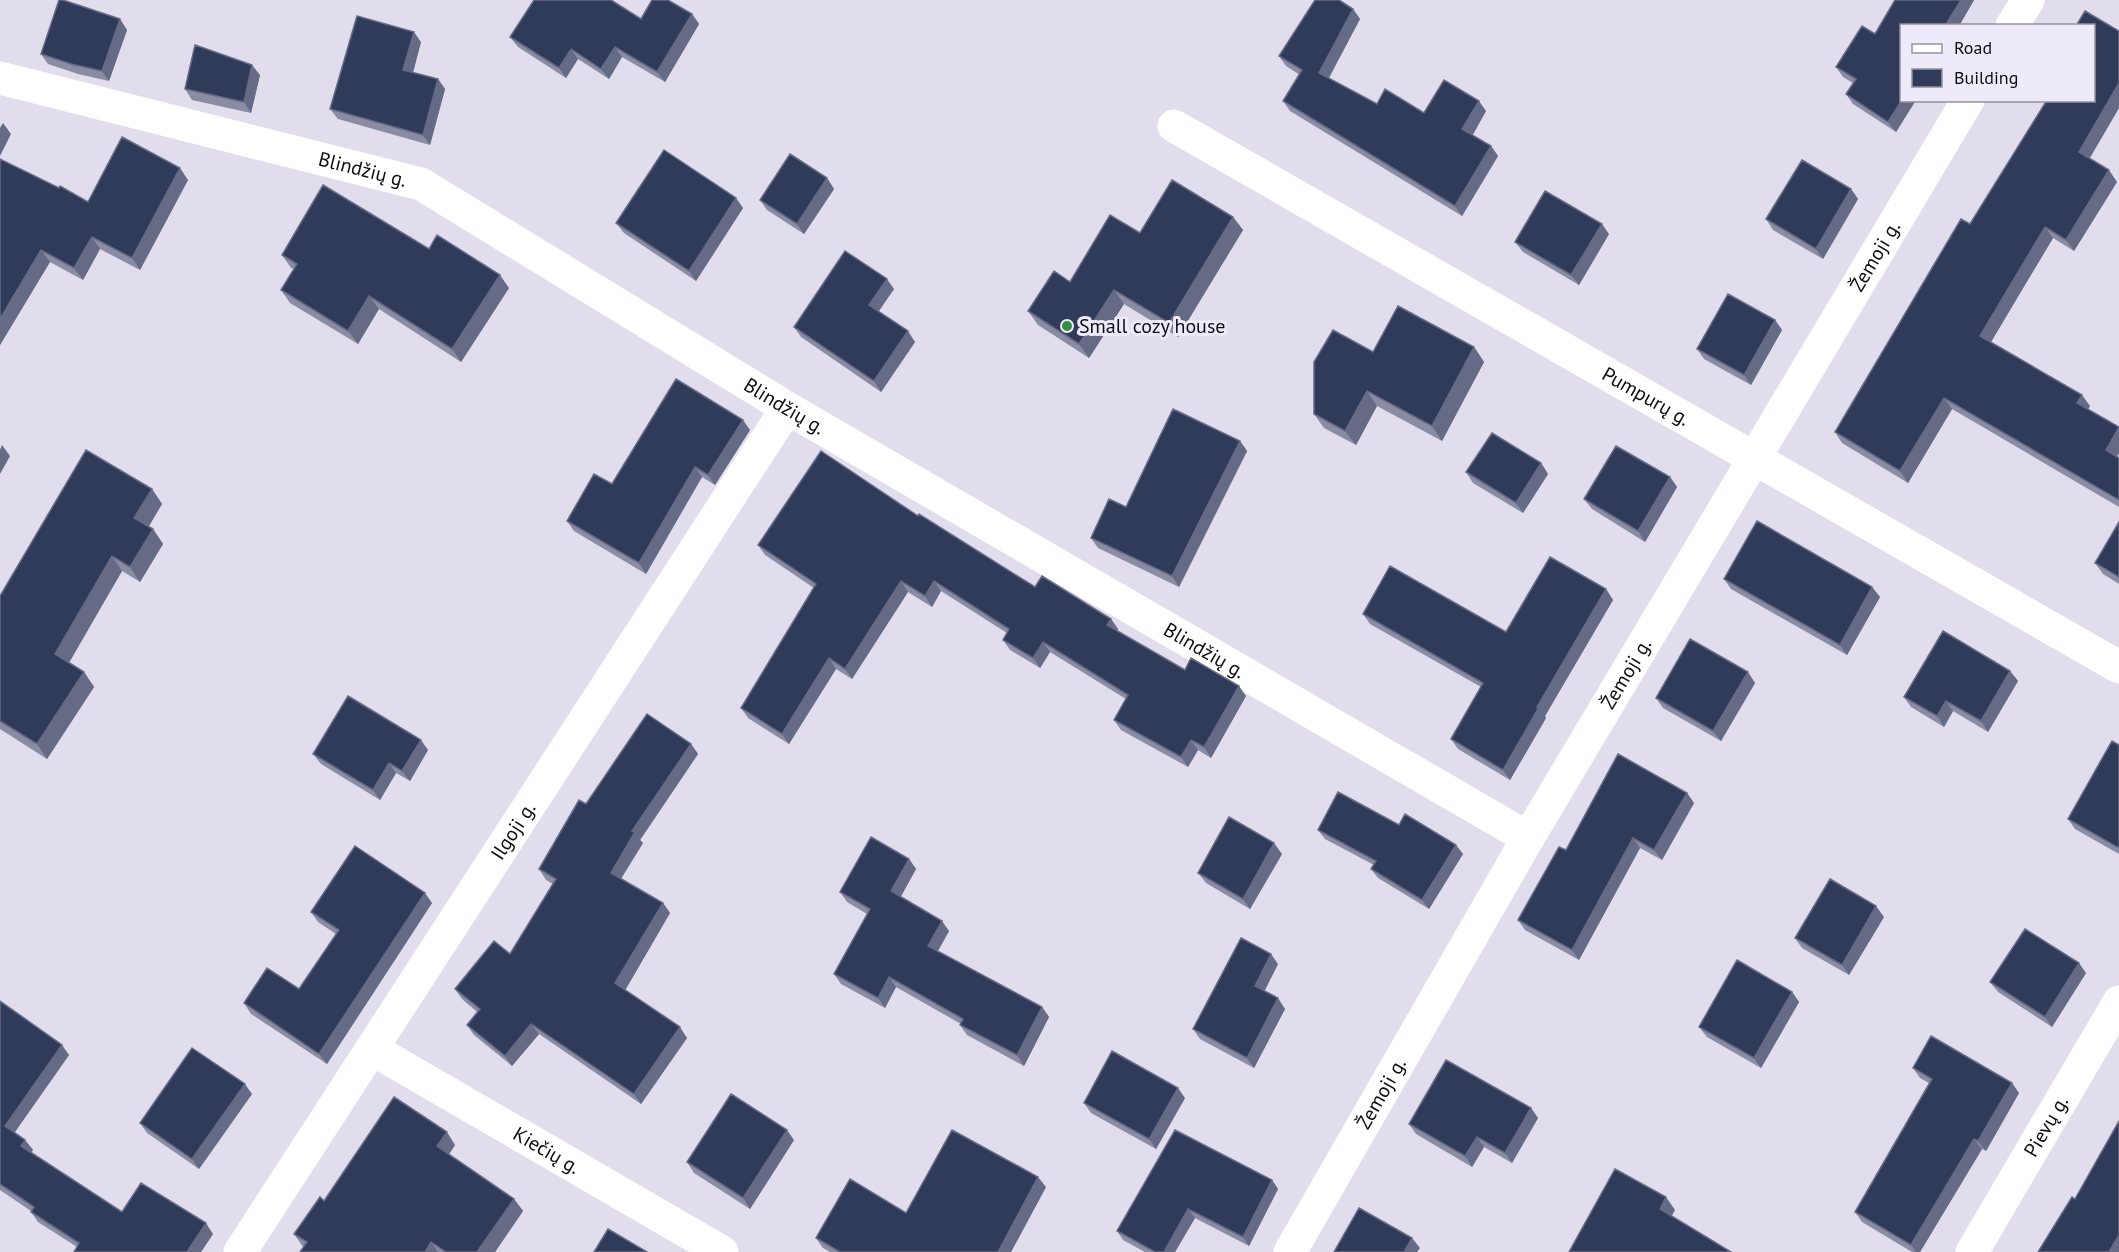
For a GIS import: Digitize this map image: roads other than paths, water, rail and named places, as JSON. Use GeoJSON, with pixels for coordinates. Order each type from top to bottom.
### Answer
{"type":"FeatureCollection","features":[{"type":"Feature","properties":{"kind":"street"},"geometry":{"type":"LineString","coordinates":[[2014,24],[2028,0]]}},
{"type":"Feature","properties":{"kind":"street","name":"Blindžių g."},"geometry":{"type":"LineString","coordinates":[[0,78],[421,184],[787,408],[1528,838]]}},
{"type":"Feature","properties":{"kind":"street","name":"Žemoji g."},"geometry":{"type":"LineString","coordinates":[[1290,1252],[1528,838],[1967,102]]}},
{"type":"Feature","properties":{"kind":"street","name":"Pumpurų g."},"geometry":{"type":"LineString","coordinates":[[1174,126],[2119,667]]}},
{"type":"Feature","properties":{"kind":"street","name":"Ilgoji g."},"geometry":{"type":"LineString","coordinates":[[240,1252],[787,408]]}},
{"type":"Feature","properties":{"kind":"street","name":"Pievų g."},"geometry":{"type":"LineString","coordinates":[[1972,1252],[2119,1002]]}},
{"type":"Feature","properties":{"kind":"street","name":"Kiečių g."},"geometry":{"type":"LineString","coordinates":[[372,1049],[722,1252]]}},
{"type":"Feature","properties":{"kind":"place","name":"Small cozy house"},"geometry":{"type":"Point","coordinates":[1067,326]}}]}
